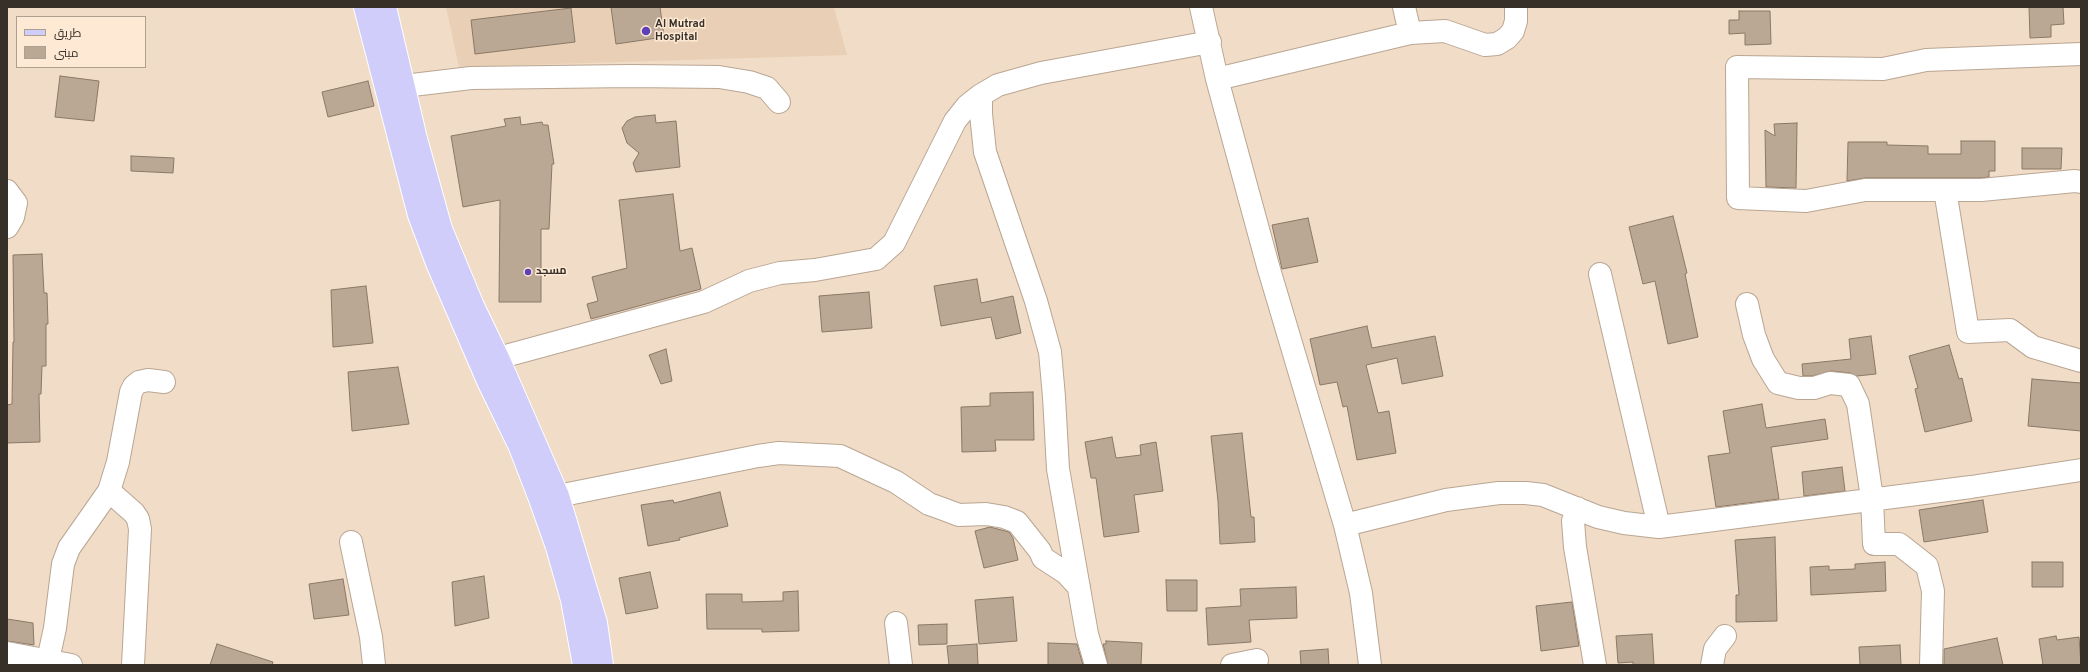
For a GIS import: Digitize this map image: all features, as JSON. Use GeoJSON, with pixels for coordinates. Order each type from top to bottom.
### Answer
{"type":"FeatureCollection","features":[{"type":"Feature","properties":{"kind":"main road"},"geometry":{"type":"LineString","coordinates":[[365,7],[419,215],[437,263],[488,381],[520,447],[540,499],[557,547],[572,600],[584,665]]}},
{"type":"Feature","properties":{"kind":"main road"},"geometry":{"type":"LineString","coordinates":[[385,7],[429,190],[441,229],[473,306],[498,358],[558,496],[596,623],[602,665]]}},
{"type":"Feature","properties":{"kind":"street"},"geometry":{"type":"LineString","coordinates":[[1201,7],[1217,79],[1268,266],[1346,525],[1360,594],[1370,665]]}},
{"type":"Feature","properties":{"kind":"street"},"geometry":{"type":"LineString","coordinates":[[1404,7],[1410,33]]}},
{"type":"Feature","properties":{"kind":"street"},"geometry":{"type":"LineString","coordinates":[[1217,79],[1410,33],[1445,31],[1485,45],[1497,44],[1513,31],[1516,21],[1516,7]]}},
{"type":"Feature","properties":{"kind":"street"},"geometry":{"type":"LineString","coordinates":[[498,358],[704,302],[750,281],[780,273],[815,270],[876,259],[894,243],[955,121],[967,106],[981,95],[998,85],[1041,73],[1210,42]]}},
{"type":"Feature","properties":{"kind":"street"},"geometry":{"type":"LineString","coordinates":[[2081,54],[1926,60],[1884,70],[1737,68],[1738,198],[1806,201],[1865,190],[1980,190],[2075,181],[2081,182]]}},
{"type":"Feature","properties":{"kind":"street"},"geometry":{"type":"LineString","coordinates":[[404,86],[471,78],[631,76],[719,77],[749,82],[767,88],[779,102]]}},
{"type":"Feature","properties":{"kind":"street"},"geometry":{"type":"LineString","coordinates":[[981,95],[981,114],[985,152],[1036,301],[1050,352],[1058,469],[1087,634],[1096,665]]}},
{"type":"Feature","properties":{"kind":"street"},"geometry":{"type":"LineString","coordinates":[[1945,190],[1968,332],[2010,330],[2033,347],[2081,361]]}},
{"type":"Feature","properties":{"kind":"street"},"geometry":{"type":"LineString","coordinates":[[7,191],[16,203],[13,217],[7,227]]}},
{"type":"Feature","properties":{"kind":"street"},"geometry":{"type":"LineString","coordinates":[[1600,274],[1659,527]]}},
{"type":"Feature","properties":{"kind":"street"},"geometry":{"type":"LineString","coordinates":[[1747,304],[1754,335],[1763,359],[1778,383],[1799,388],[1814,388],[1830,383],[1849,385],[1858,404],[1872,498],[1874,544],[1899,544],[1927,566],[1933,591],[1931,665]]}},
{"type":"Feature","properties":{"kind":"street"},"geometry":{"type":"LineString","coordinates":[[48,660],[55,628],[63,564],[69,548],[109,491],[118,462],[131,392],[139,382],[148,380],[164,382]]}},
{"type":"Feature","properties":{"kind":"street"},"geometry":{"type":"LineString","coordinates":[[558,496],[779,453],[840,456],[896,482],[930,504],[959,515],[986,514],[1004,517],[1017,522],[1040,551],[1043,558],[1066,573],[1079,588]]}},
{"type":"Feature","properties":{"kind":"street"},"geometry":{"type":"LineString","coordinates":[[1346,525],[1446,500],[1499,493],[1543,495],[1598,516],[1624,523],[1659,527],[1690,524],[1872,498],[1971,487],[2081,470]]}},
{"type":"Feature","properties":{"kind":"street"},"geometry":{"type":"LineString","coordinates":[[109,491],[134,513],[138,519],[140,529],[133,665]]}},
{"type":"Feature","properties":{"kind":"street"},"geometry":{"type":"LineString","coordinates":[[1577,508],[1574,521],[1574,539],[1595,665]]}},
{"type":"Feature","properties":{"kind":"street"},"geometry":{"type":"LineString","coordinates":[[351,542],[371,637],[374,665]]}},
{"type":"Feature","properties":{"kind":"street"},"geometry":{"type":"LineString","coordinates":[[896,623],[901,665]]}},
{"type":"Feature","properties":{"kind":"street"},"geometry":{"type":"LineString","coordinates":[[1712,665],[1715,649],[1725,636]]}},
{"type":"Feature","properties":{"kind":"street"},"geometry":{"type":"LineString","coordinates":[[7,653],[71,665]]}},
{"type":"Feature","properties":{"kind":"street"},"geometry":{"type":"LineString","coordinates":[[1232,665],[1257,660]]}},
{"type":"Feature","properties":{"kind":"shaded area","name":"Al Mutrad Hospital"},"geometry":{"type":"Polygon","coordinates":[[[446,7],[834,7],[847,55],[459,67],[446,7]]]}},
{"type":"Feature","properties":{"kind":"building"},"geometry":{"type":"Polygon","coordinates":[[[611,7],[660,7],[664,37],[616,44],[611,7]]]}},
{"type":"Feature","properties":{"kind":"building"},"geometry":{"type":"Polygon","coordinates":[[[2029,7],[2063,7],[2064,24],[2051,25],[2051,37],[2030,38],[2029,7]]]}},
{"type":"Feature","properties":{"kind":"building"},"geometry":{"type":"Polygon","coordinates":[[[571,8],[575,42],[475,54],[471,20],[571,8]]]}},
{"type":"Feature","properties":{"kind":"building"},"geometry":{"type":"Polygon","coordinates":[[[1739,11],[1770,11],[1771,44],[1745,45],[1745,33],[1729,34],[1729,20],[1739,20],[1739,11]]]}},
{"type":"Feature","properties":{"kind":"building"},"geometry":{"type":"Polygon","coordinates":[[[60,76],[99,81],[94,121],[55,117],[60,76]]]}},
{"type":"Feature","properties":{"kind":"building"},"geometry":{"type":"Polygon","coordinates":[[[368,81],[374,106],[328,117],[322,92],[368,81]]]}},
{"type":"Feature","properties":{"kind":"building"},"geometry":{"type":"Polygon","coordinates":[[[655,115],[656,123],[676,121],[680,167],[636,172],[633,163],[639,153],[627,143],[622,128],[627,121],[635,117],[655,115]]]}},
{"type":"Feature","properties":{"kind":"building"},"geometry":{"type":"Polygon","coordinates":[[[520,117],[521,125],[542,122],[543,125],[548,125],[554,164],[552,164],[549,229],[541,229],[541,302],[499,302],[500,200],[463,207],[451,136],[506,126],[504,119],[520,117]]]}},
{"type":"Feature","properties":{"kind":"building"},"geometry":{"type":"Polygon","coordinates":[[[1797,123],[1796,188],[1766,187],[1765,130],[1775,136],[1774,124],[1797,123]]]}},
{"type":"Feature","properties":{"kind":"building"},"geometry":{"type":"Polygon","coordinates":[[[1961,141],[1995,141],[1995,171],[1989,171],[1989,177],[1865,178],[1847,181],[1848,142],[1887,142],[1887,145],[1928,146],[1928,154],[1961,154],[1961,141]]]}},
{"type":"Feature","properties":{"kind":"building"},"geometry":{"type":"Polygon","coordinates":[[[2022,148],[2062,148],[2061,169],[2022,169],[2022,148]]]}},
{"type":"Feature","properties":{"kind":"building"},"geometry":{"type":"Polygon","coordinates":[[[131,156],[174,158],[173,173],[131,171],[131,156]]]}},
{"type":"Feature","properties":{"kind":"building"},"geometry":{"type":"Polygon","coordinates":[[[673,194],[680,251],[692,248],[701,289],[591,319],[587,304],[598,301],[592,277],[627,268],[619,200],[673,194]]]}},
{"type":"Feature","properties":{"kind":"building"},"geometry":{"type":"Polygon","coordinates":[[[1673,216],[1687,273],[1685,274],[1698,337],[1668,344],[1655,281],[1643,284],[1629,227],[1673,216]]]}},
{"type":"Feature","properties":{"kind":"building"},"geometry":{"type":"Polygon","coordinates":[[[1308,218],[1318,262],[1282,269],[1272,225],[1308,218]]]}},
{"type":"Feature","properties":{"kind":"building"},"geometry":{"type":"Polygon","coordinates":[[[42,254],[44,293],[47,293],[48,324],[46,324],[46,366],[42,366],[41,394],[39,394],[40,442],[7,443],[7,405],[12,404],[14,342],[13,255],[42,254]]]}},
{"type":"Feature","properties":{"kind":"building"},"geometry":{"type":"Polygon","coordinates":[[[977,279],[981,303],[1013,296],[1021,333],[996,339],[991,317],[941,326],[934,286],[977,279]]]}},
{"type":"Feature","properties":{"kind":"building"},"geometry":{"type":"Polygon","coordinates":[[[366,286],[373,343],[333,347],[331,290],[366,286]]]}},
{"type":"Feature","properties":{"kind":"building"},"geometry":{"type":"Polygon","coordinates":[[[869,292],[872,328],[822,332],[819,296],[869,292]]]}},
{"type":"Feature","properties":{"kind":"building"},"geometry":{"type":"Polygon","coordinates":[[[1367,326],[1372,348],[1435,336],[1443,376],[1402,384],[1397,358],[1366,365],[1378,413],[1389,411],[1396,453],[1357,460],[1347,406],[1343,407],[1337,382],[1320,385],[1310,339],[1367,326]]]}},
{"type":"Feature","properties":{"kind":"building"},"geometry":{"type":"Polygon","coordinates":[[[1871,336],[1876,374],[1857,376],[1850,373],[1831,371],[1812,376],[1803,376],[1802,364],[1851,359],[1849,339],[1871,336]]]}},
{"type":"Feature","properties":{"kind":"building"},"geometry":{"type":"Polygon","coordinates":[[[1949,345],[1959,379],[1962,378],[1972,421],[1925,432],[1915,389],[1918,388],[1909,356],[1949,345]]]}},
{"type":"Feature","properties":{"kind":"building"},"geometry":{"type":"Polygon","coordinates":[[[666,349],[672,381],[661,384],[649,355],[666,349]]]}},
{"type":"Feature","properties":{"kind":"building"},"geometry":{"type":"Polygon","coordinates":[[[398,367],[409,424],[352,431],[348,372],[398,367]]]}},
{"type":"Feature","properties":{"kind":"building"},"geometry":{"type":"Polygon","coordinates":[[[2032,379],[2081,383],[2081,431],[2028,426],[2032,379]]]}},
{"type":"Feature","properties":{"kind":"building"},"geometry":{"type":"Polygon","coordinates":[[[1033,392],[1034,440],[995,440],[996,451],[962,452],[961,407],[990,406],[990,393],[1033,392]]]}},
{"type":"Feature","properties":{"kind":"building"},"geometry":{"type":"Polygon","coordinates":[[[1762,404],[1766,428],[1825,419],[1828,439],[1771,447],[1779,499],[1716,507],[1708,456],[1730,453],[1723,411],[1762,404]]]}},
{"type":"Feature","properties":{"kind":"building"},"geometry":{"type":"Polygon","coordinates":[[[1242,433],[1251,517],[1254,517],[1255,542],[1220,544],[1218,501],[1211,436],[1242,433]]]}},
{"type":"Feature","properties":{"kind":"building"},"geometry":{"type":"Polygon","coordinates":[[[1112,437],[1116,458],[1141,455],[1140,445],[1156,442],[1163,491],[1134,495],[1139,532],[1104,537],[1096,478],[1091,478],[1085,442],[1112,437]]]}},
{"type":"Feature","properties":{"kind":"building"},"geometry":{"type":"Polygon","coordinates":[[[1842,467],[1845,491],[1804,496],[1802,472],[1842,467]]]}},
{"type":"Feature","properties":{"kind":"building"},"geometry":{"type":"Polygon","coordinates":[[[720,492],[728,526],[679,538],[680,540],[648,546],[641,505],[673,500],[674,503],[720,492]]]}},
{"type":"Feature","properties":{"kind":"building"},"geometry":{"type":"Polygon","coordinates":[[[1983,500],[1988,532],[1924,542],[1919,510],[1983,500]]]}},
{"type":"Feature","properties":{"kind":"building"},"geometry":{"type":"Polygon","coordinates":[[[990,527],[1009,532],[1013,538],[1018,560],[984,568],[975,531],[990,527]]]}},
{"type":"Feature","properties":{"kind":"building"},"geometry":{"type":"Polygon","coordinates":[[[1775,537],[1777,621],[1736,622],[1736,595],[1739,595],[1735,540],[1775,537]]]}},
{"type":"Feature","properties":{"kind":"building"},"geometry":{"type":"Polygon","coordinates":[[[1885,562],[1886,591],[1811,595],[1810,567],[1829,566],[1829,570],[1855,569],[1855,564],[1885,562]]]}},
{"type":"Feature","properties":{"kind":"building"},"geometry":{"type":"Polygon","coordinates":[[[2032,562],[2063,562],[2063,587],[2032,587],[2032,562]]]}},
{"type":"Feature","properties":{"kind":"building"},"geometry":{"type":"Polygon","coordinates":[[[650,572],[658,608],[626,614],[619,578],[650,572]]]}},
{"type":"Feature","properties":{"kind":"building"},"geometry":{"type":"Polygon","coordinates":[[[484,576],[489,618],[455,626],[452,582],[484,576]]]}},
{"type":"Feature","properties":{"kind":"building"},"geometry":{"type":"Polygon","coordinates":[[[343,579],[349,615],[314,619],[309,584],[343,579]]]}},
{"type":"Feature","properties":{"kind":"building"},"geometry":{"type":"Polygon","coordinates":[[[1166,580],[1197,580],[1197,611],[1167,611],[1166,580]]]}},
{"type":"Feature","properties":{"kind":"building"},"geometry":{"type":"Polygon","coordinates":[[[1296,587],[1297,618],[1249,620],[1251,642],[1208,645],[1206,608],[1241,606],[1240,589],[1296,587]]]}},
{"type":"Feature","properties":{"kind":"building"},"geometry":{"type":"Polygon","coordinates":[[[798,591],[799,631],[762,632],[762,629],[707,629],[706,594],[742,594],[742,602],[783,601],[783,592],[798,591]]]}},
{"type":"Feature","properties":{"kind":"building"},"geometry":{"type":"Polygon","coordinates":[[[1013,597],[1017,641],[979,644],[975,600],[1013,597]]]}},
{"type":"Feature","properties":{"kind":"building"},"geometry":{"type":"Polygon","coordinates":[[[1572,602],[1579,646],[1541,651],[1536,606],[1572,602]]]}},
{"type":"Feature","properties":{"kind":"building"},"geometry":{"type":"Polygon","coordinates":[[[7,619],[33,623],[34,645],[7,641],[7,619]]]}},
{"type":"Feature","properties":{"kind":"building"},"geometry":{"type":"Polygon","coordinates":[[[947,624],[947,644],[919,645],[918,625],[947,624]]]}},
{"type":"Feature","properties":{"kind":"building"},"geometry":{"type":"Polygon","coordinates":[[[1652,634],[1654,665],[1633,665],[1633,662],[1618,663],[1616,636],[1652,634]]]}},
{"type":"Feature","properties":{"kind":"building"},"geometry":{"type":"Polygon","coordinates":[[[2056,636],[2057,640],[2079,637],[2081,665],[2043,665],[2039,639],[2056,636]]]}},
{"type":"Feature","properties":{"kind":"building"},"geometry":{"type":"Polygon","coordinates":[[[1997,638],[2003,665],[1944,665],[1944,649],[1997,638]]]}},
{"type":"Feature","properties":{"kind":"building"},"geometry":{"type":"Polygon","coordinates":[[[1106,641],[1142,643],[1141,665],[1108,665],[1103,644],[1106,644],[1106,641]]]}},
{"type":"Feature","properties":{"kind":"building"},"geometry":{"type":"Polygon","coordinates":[[[1048,643],[1077,644],[1083,665],[1048,665],[1048,643]]]}},
{"type":"Feature","properties":{"kind":"building"},"geometry":{"type":"Polygon","coordinates":[[[217,644],[273,662],[272,665],[210,665],[217,644]]]}},
{"type":"Feature","properties":{"kind":"building"},"geometry":{"type":"Polygon","coordinates":[[[977,644],[978,665],[949,665],[947,646],[977,644]]]}},
{"type":"Feature","properties":{"kind":"building"},"geometry":{"type":"Polygon","coordinates":[[[1900,645],[1901,665],[1860,665],[1859,647],[1900,645]]]}},
{"type":"Feature","properties":{"kind":"building"},"geometry":{"type":"Polygon","coordinates":[[[1328,649],[1329,665],[1301,665],[1300,651],[1328,649]]]}},
{"type":"Feature","properties":{"kind":"place","name":"Al Mutrad Hospital"},"geometry":{"type":"Point","coordinates":[646,31]}},
{"type":"Feature","properties":{"kind":"place","name":"مسجد"},"geometry":{"type":"Point","coordinates":[528,272]}}]}
